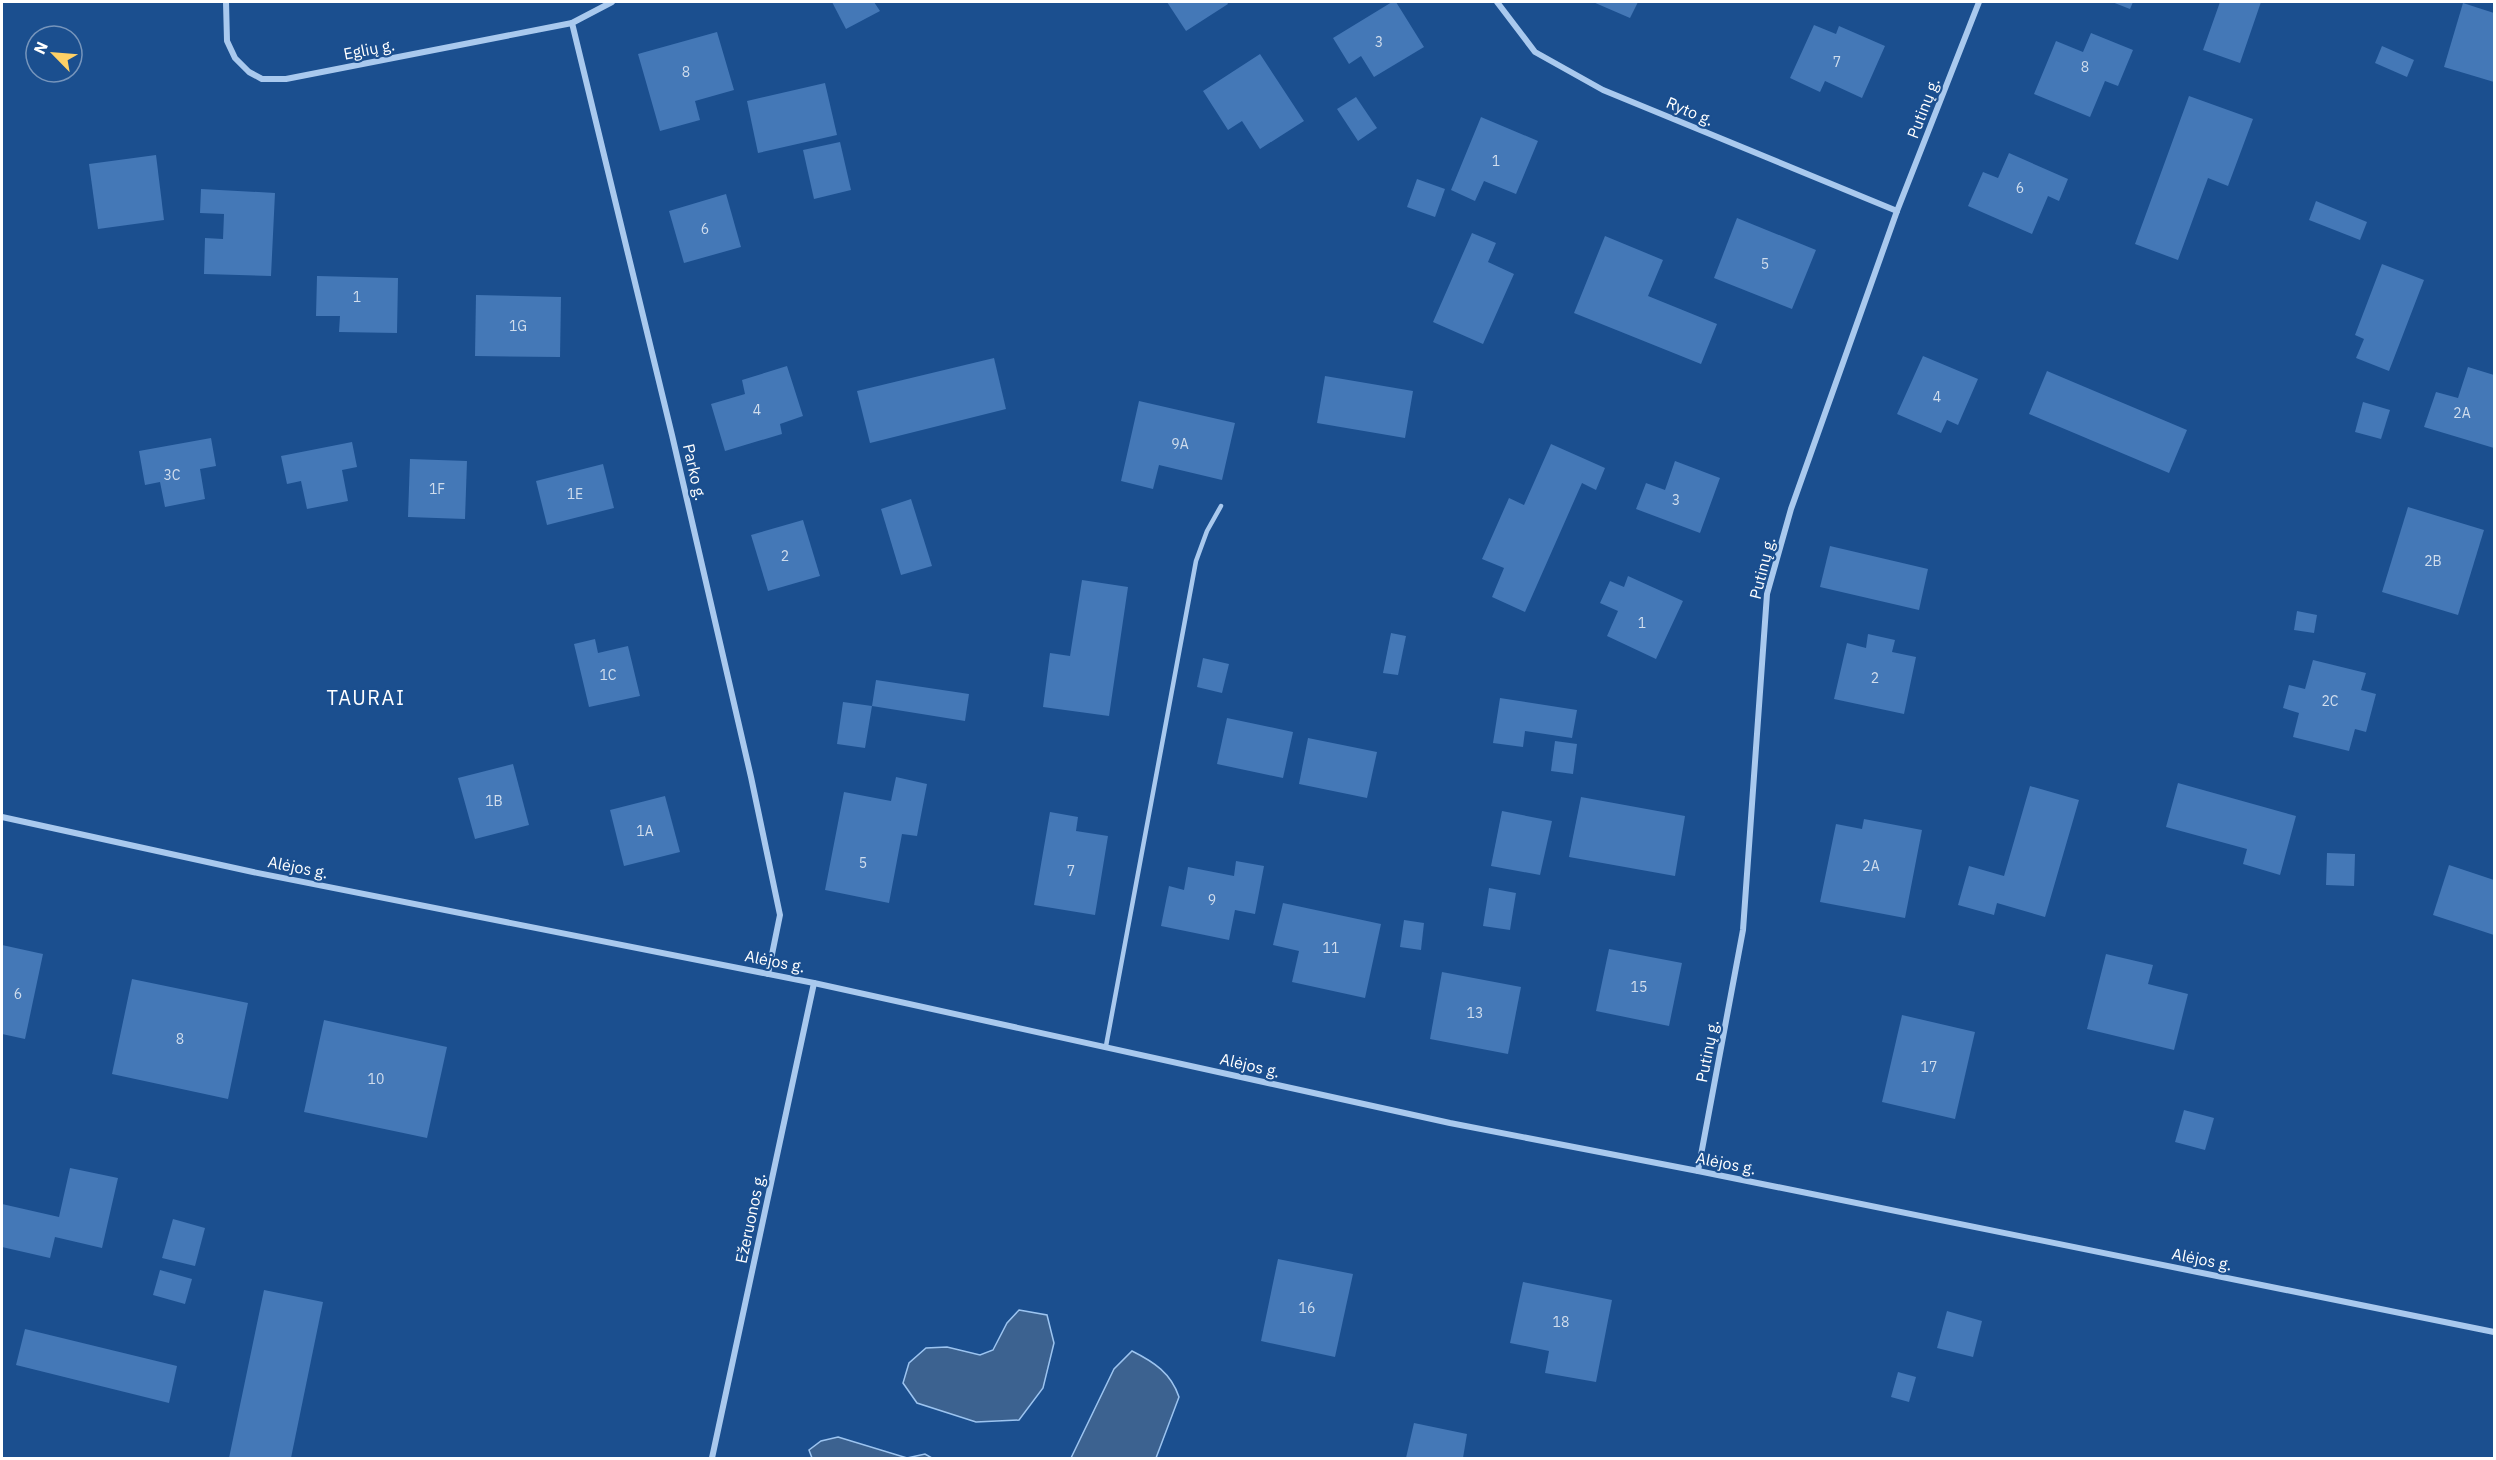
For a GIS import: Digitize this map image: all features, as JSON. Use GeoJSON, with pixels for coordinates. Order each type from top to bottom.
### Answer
{"type":"FeatureCollection","features":[{"type":"Feature","properties":{"kind":"street","name":"Eglių g."},"geometry":{"type":"LineString","coordinates":[[226,2],[227,41],[235,58],[249,72],[262,79],[286,79],[572,23]]}},
{"type":"Feature","properties":{"kind":"street"},"geometry":{"type":"LineString","coordinates":[[572,23],[612,2]]}},
{"type":"Feature","properties":{"kind":"street","name":"Ryto g."},"geometry":{"type":"LineString","coordinates":[[1497,2],[1535,52],[1603,90],[1897,212]]}},
{"type":"Feature","properties":{"kind":"street","name":"Putinų g."},"geometry":{"type":"LineString","coordinates":[[1698,1171],[1743,930],[1767,594],[1791,509],[1897,212],[1979,2]]}},
{"type":"Feature","properties":{"kind":"street","name":"Parko g."},"geometry":{"type":"LineString","coordinates":[[572,23],[675,446],[780,915],[768,974]]}},
{"type":"Feature","properties":{"kind":"street","name":"Alėjos g."},"geometry":{"type":"LineString","coordinates":[[2,817],[253,872],[814,983],[1450,1123],[2494,1332]]}},
{"type":"Feature","properties":{"kind":"street","name":"Ežeruonos g."},"geometry":{"type":"LineString","coordinates":[[712,1458],[814,983]]}},
{"type":"Feature","properties":{"kind":"lane"},"geometry":{"type":"LineString","coordinates":[[1106,1046],[1196,561],[1207,531],[1221,506]]}},
{"type":"Feature","properties":{"kind":"water"},"geometry":{"type":"Polygon","coordinates":[[[1019,1310],[1047,1315],[1054,1343],[1043,1388],[1019,1420],[976,1422],[917,1403],[903,1383],[909,1363],[926,1348],[947,1347],[980,1355],[993,1350],[1007,1323],[1019,1310]]]}},
{"type":"Feature","properties":{"kind":"water"},"geometry":{"type":"Polygon","coordinates":[[[1132,1351],[1161,1369],[1171,1381],[1179,1397],[1156,1458],[1071,1458],[1114,1369],[1132,1351]]]}},
{"type":"Feature","properties":{"kind":"water"},"geometry":{"type":"Polygon","coordinates":[[[838,1437],[907,1458],[812,1458],[809,1450],[821,1441],[838,1437]]]}},
{"type":"Feature","properties":{"kind":"water"},"geometry":{"type":"Polygon","coordinates":[[[925,1454],[932,1458],[907,1458],[925,1454]]]}},
{"type":"Feature","properties":{"kind":"building"},"geometry":{"type":"Polygon","coordinates":[[[832,2],[874,2],[880,11],[846,29],[832,2]]]}},
{"type":"Feature","properties":{"kind":"building"},"geometry":{"type":"Polygon","coordinates":[[[1167,2],[1227,2],[1228,4],[1186,31],[1167,2]]]}},
{"type":"Feature","properties":{"kind":"building"},"geometry":{"type":"Polygon","coordinates":[[[1392,2],[1396,2],[1424,47],[1374,77],[1361,56],[1349,64],[1333,38],[1392,2]]]}},
{"type":"Feature","properties":{"kind":"building"},"geometry":{"type":"Polygon","coordinates":[[[1593,2],[1638,2],[1630,18],[1593,2]]]}},
{"type":"Feature","properties":{"kind":"building"},"geometry":{"type":"Polygon","coordinates":[[[2112,2],[2133,2],[2130,9],[2112,2]]]}},
{"type":"Feature","properties":{"kind":"building"},"geometry":{"type":"Polygon","coordinates":[[[2220,2],[2261,2],[2240,63],[2203,50],[2220,2]]]}},
{"type":"Feature","properties":{"kind":"building"},"geometry":{"type":"Polygon","coordinates":[[[2463,3],[2494,13],[2494,82],[2444,67],[2463,3]]]}},
{"type":"Feature","properties":{"kind":"building"},"geometry":{"type":"Polygon","coordinates":[[[1814,25],[1836,34],[1839,26],[1885,46],[1862,98],[1825,81],[1820,92],[1790,78],[1814,25]]]}},
{"type":"Feature","properties":{"kind":"building"},"geometry":{"type":"Polygon","coordinates":[[[717,32],[734,90],[695,101],[700,120],[660,131],[638,54],[717,32]]]}},
{"type":"Feature","properties":{"kind":"building"},"geometry":{"type":"Polygon","coordinates":[[[2091,33],[2133,50],[2118,86],[2105,81],[2090,117],[2034,94],[2056,41],[2083,52],[2091,33]]]}},
{"type":"Feature","properties":{"kind":"building"},"geometry":{"type":"Polygon","coordinates":[[[2382,46],[2414,60],[2407,77],[2375,63],[2382,46]]]}},
{"type":"Feature","properties":{"kind":"building"},"geometry":{"type":"Polygon","coordinates":[[[1260,54],[1304,121],[1260,149],[1242,121],[1228,130],[1203,91],[1260,54]]]}},
{"type":"Feature","properties":{"kind":"building"},"geometry":{"type":"Polygon","coordinates":[[[825,83],[837,135],[758,153],[747,101],[825,83]]]}},
{"type":"Feature","properties":{"kind":"building"},"geometry":{"type":"Polygon","coordinates":[[[2189,96],[2253,119],[2228,186],[2208,178],[2178,260],[2135,244],[2189,96]]]}},
{"type":"Feature","properties":{"kind":"building"},"geometry":{"type":"Polygon","coordinates":[[[1356,97],[1377,128],[1358,141],[1337,109],[1356,97]]]}},
{"type":"Feature","properties":{"kind":"building"},"geometry":{"type":"Polygon","coordinates":[[[1481,117],[1538,141],[1516,194],[1484,181],[1475,201],[1451,190],[1481,117]]]}},
{"type":"Feature","properties":{"kind":"building"},"geometry":{"type":"Polygon","coordinates":[[[840,142],[851,190],[814,199],[803,150],[840,142]]]}},
{"type":"Feature","properties":{"kind":"building"},"geometry":{"type":"Polygon","coordinates":[[[2009,153],[2068,179],[2059,201],[2048,196],[2032,234],[1968,206],[1983,172],[1998,178],[2009,153]]]}},
{"type":"Feature","properties":{"kind":"building"},"geometry":{"type":"Polygon","coordinates":[[[156,155],[164,220],[98,229],[89,164],[156,155]]]}},
{"type":"Feature","properties":{"kind":"building"},"geometry":{"type":"Polygon","coordinates":[[[1417,179],[1445,189],[1435,217],[1407,207],[1417,179]]]}},
{"type":"Feature","properties":{"kind":"building"},"geometry":{"type":"Polygon","coordinates":[[[201,189],[275,193],[271,276],[204,274],[205,238],[223,239],[224,214],[200,213],[201,189]]]}},
{"type":"Feature","properties":{"kind":"building"},"geometry":{"type":"Polygon","coordinates":[[[726,194],[741,247],[684,263],[669,211],[726,194]]]}},
{"type":"Feature","properties":{"kind":"building"},"geometry":{"type":"Polygon","coordinates":[[[2316,201],[2367,222],[2360,240],[2309,220],[2316,201]]]}},
{"type":"Feature","properties":{"kind":"building"},"geometry":{"type":"Polygon","coordinates":[[[1737,218],[1816,250],[1792,309],[1714,278],[1737,218]]]}},
{"type":"Feature","properties":{"kind":"building"},"geometry":{"type":"Polygon","coordinates":[[[1472,233],[1496,243],[1488,262],[1514,274],[1483,344],[1433,322],[1472,233]]]}},
{"type":"Feature","properties":{"kind":"building"},"geometry":{"type":"Polygon","coordinates":[[[1605,236],[1663,260],[1648,296],[1717,324],[1701,364],[1574,313],[1605,236]]]}},
{"type":"Feature","properties":{"kind":"building"},"geometry":{"type":"Polygon","coordinates":[[[2382,264],[2424,280],[2389,371],[2356,358],[2364,339],[2355,335],[2382,264]]]}},
{"type":"Feature","properties":{"kind":"building"},"geometry":{"type":"Polygon","coordinates":[[[317,276],[398,278],[397,333],[339,332],[340,316],[316,316],[317,276]]]}},
{"type":"Feature","properties":{"kind":"building"},"geometry":{"type":"Polygon","coordinates":[[[476,295],[561,297],[560,357],[475,356],[476,295]]]}},
{"type":"Feature","properties":{"kind":"building"},"geometry":{"type":"Polygon","coordinates":[[[1923,356],[1978,379],[1958,425],[1947,420],[1941,433],[1897,414],[1923,356]]]}},
{"type":"Feature","properties":{"kind":"building"},"geometry":{"type":"Polygon","coordinates":[[[994,358],[1006,409],[870,443],[857,391],[994,358]]]}},
{"type":"Feature","properties":{"kind":"building"},"geometry":{"type":"Polygon","coordinates":[[[787,366],[803,416],[780,424],[782,434],[725,451],[711,404],[745,394],[742,380],[787,366]]]}},
{"type":"Feature","properties":{"kind":"building"},"geometry":{"type":"Polygon","coordinates":[[[2468,367],[2494,375],[2494,448],[2424,427],[2436,392],[2458,398],[2468,367]]]}},
{"type":"Feature","properties":{"kind":"building"},"geometry":{"type":"Polygon","coordinates":[[[2047,371],[2187,430],[2169,473],[2029,414],[2047,371]]]}},
{"type":"Feature","properties":{"kind":"building"},"geometry":{"type":"Polygon","coordinates":[[[1325,376],[1413,391],[1405,438],[1317,423],[1325,376]]]}},
{"type":"Feature","properties":{"kind":"building"},"geometry":{"type":"Polygon","coordinates":[[[1139,401],[1235,423],[1222,480],[1159,465],[1153,489],[1121,481],[1139,401]]]}},
{"type":"Feature","properties":{"kind":"building"},"geometry":{"type":"Polygon","coordinates":[[[2363,402],[2390,410],[2381,439],[2355,432],[2363,402]]]}},
{"type":"Feature","properties":{"kind":"building"},"geometry":{"type":"Polygon","coordinates":[[[211,438],[216,466],[200,469],[205,499],[165,507],[160,482],[145,485],[139,451],[211,438]]]}},
{"type":"Feature","properties":{"kind":"building"},"geometry":{"type":"Polygon","coordinates":[[[352,442],[357,467],[342,470],[348,501],[307,509],[301,481],[287,484],[281,456],[352,442]]]}},
{"type":"Feature","properties":{"kind":"building"},"geometry":{"type":"Polygon","coordinates":[[[1551,444],[1605,468],[1596,490],[1582,483],[1525,612],[1492,597],[1504,568],[1482,559],[1509,498],[1524,505],[1551,444]]]}},
{"type":"Feature","properties":{"kind":"building"},"geometry":{"type":"Polygon","coordinates":[[[410,459],[467,461],[465,519],[408,517],[410,459]]]}},
{"type":"Feature","properties":{"kind":"building"},"geometry":{"type":"Polygon","coordinates":[[[1675,461],[1720,478],[1700,533],[1636,509],[1646,483],[1665,490],[1675,461]]]}},
{"type":"Feature","properties":{"kind":"building"},"geometry":{"type":"Polygon","coordinates":[[[603,464],[614,508],[547,525],[536,481],[603,464]]]}},
{"type":"Feature","properties":{"kind":"building"},"geometry":{"type":"Polygon","coordinates":[[[911,499],[932,566],[901,575],[881,509],[911,499]]]}},
{"type":"Feature","properties":{"kind":"building"},"geometry":{"type":"Polygon","coordinates":[[[2408,507],[2484,530],[2458,615],[2382,592],[2408,507]]]}},
{"type":"Feature","properties":{"kind":"building"},"geometry":{"type":"Polygon","coordinates":[[[803,520],[820,576],[768,591],[751,535],[803,520]]]}},
{"type":"Feature","properties":{"kind":"building"},"geometry":{"type":"Polygon","coordinates":[[[1830,546],[1928,569],[1919,610],[1820,587],[1830,546]]]}},
{"type":"Feature","properties":{"kind":"building"},"geometry":{"type":"Polygon","coordinates":[[[1628,576],[1683,601],[1656,659],[1607,636],[1618,611],[1600,603],[1610,581],[1624,587],[1628,576]]]}},
{"type":"Feature","properties":{"kind":"building"},"geometry":{"type":"Polygon","coordinates":[[[1082,580],[1128,587],[1109,716],[1043,707],[1050,653],[1070,656],[1082,580]]]}},
{"type":"Feature","properties":{"kind":"building"},"geometry":{"type":"Polygon","coordinates":[[[2297,611],[2317,615],[2314,633],[2294,630],[2297,611]]]}},
{"type":"Feature","properties":{"kind":"building"},"geometry":{"type":"Polygon","coordinates":[[[1391,633],[1406,636],[1398,675],[1383,673],[1391,633]]]}},
{"type":"Feature","properties":{"kind":"building"},"geometry":{"type":"Polygon","coordinates":[[[1868,634],[1895,640],[1892,652],[1916,657],[1904,714],[1834,699],[1847,643],[1866,648],[1868,634]]]}},
{"type":"Feature","properties":{"kind":"building"},"geometry":{"type":"Polygon","coordinates":[[[595,639],[598,653],[628,646],[640,696],[589,707],[574,644],[595,639]]]}},
{"type":"Feature","properties":{"kind":"building"},"geometry":{"type":"Polygon","coordinates":[[[1203,658],[1229,664],[1222,693],[1197,687],[1203,658]]]}},
{"type":"Feature","properties":{"kind":"building"},"geometry":{"type":"Polygon","coordinates":[[[2313,660],[2366,673],[2361,690],[2376,694],[2366,732],[2355,729],[2349,751],[2293,737],[2299,713],[2283,708],[2289,685],[2305,689],[2313,660]]]}},
{"type":"Feature","properties":{"kind":"building"},"geometry":{"type":"Polygon","coordinates":[[[876,680],[969,694],[965,721],[872,706],[876,680]]]}},
{"type":"Feature","properties":{"kind":"building"},"geometry":{"type":"Polygon","coordinates":[[[1500,698],[1577,710],[1572,738],[1525,731],[1523,747],[1493,743],[1500,698]]]}},
{"type":"Feature","properties":{"kind":"building"},"geometry":{"type":"Polygon","coordinates":[[[843,702],[872,706],[865,748],[837,744],[843,702]]]}},
{"type":"Feature","properties":{"kind":"building"},"geometry":{"type":"Polygon","coordinates":[[[1227,718],[1293,732],[1283,778],[1217,764],[1227,718]]]}},
{"type":"Feature","properties":{"kind":"building"},"geometry":{"type":"Polygon","coordinates":[[[1308,738],[1377,752],[1367,798],[1299,784],[1308,738]]]}},
{"type":"Feature","properties":{"kind":"building"},"geometry":{"type":"Polygon","coordinates":[[[1555,741],[1577,744],[1573,774],[1551,771],[1555,741]]]}},
{"type":"Feature","properties":{"kind":"building"},"geometry":{"type":"Polygon","coordinates":[[[513,764],[529,825],[475,839],[458,778],[513,764]]]}},
{"type":"Feature","properties":{"kind":"building"},"geometry":{"type":"Polygon","coordinates":[[[896,777],[927,784],[917,836],[902,834],[889,903],[825,890],[844,792],[891,801],[896,777]]]}},
{"type":"Feature","properties":{"kind":"building"},"geometry":{"type":"Polygon","coordinates":[[[2178,783],[2296,816],[2280,875],[2243,864],[2247,849],[2166,827],[2178,783]]]}},
{"type":"Feature","properties":{"kind":"building"},"geometry":{"type":"Polygon","coordinates":[[[2030,786],[2079,800],[2045,917],[1997,903],[1994,915],[1958,905],[1969,866],[2004,876],[2030,786]]]}},
{"type":"Feature","properties":{"kind":"building"},"geometry":{"type":"Polygon","coordinates":[[[665,796],[680,852],[624,866],[610,810],[665,796]]]}},
{"type":"Feature","properties":{"kind":"building"},"geometry":{"type":"Polygon","coordinates":[[[1581,797],[1685,816],[1675,876],[1569,857],[1581,797]]]}},
{"type":"Feature","properties":{"kind":"building"},"geometry":{"type":"Polygon","coordinates":[[[1502,811],[1552,821],[1540,875],[1491,866],[1502,811]]]}},
{"type":"Feature","properties":{"kind":"building"},"geometry":{"type":"Polygon","coordinates":[[[1050,812],[1078,817],[1076,831],[1108,836],[1095,915],[1034,905],[1050,812]]]}},
{"type":"Feature","properties":{"kind":"building"},"geometry":{"type":"Polygon","coordinates":[[[1864,819],[1922,830],[1905,918],[1820,902],[1836,824],[1862,829],[1864,819]]]}},
{"type":"Feature","properties":{"kind":"building"},"geometry":{"type":"Polygon","coordinates":[[[2327,853],[2355,854],[2354,886],[2326,885],[2327,853]]]}},
{"type":"Feature","properties":{"kind":"building"},"geometry":{"type":"Polygon","coordinates":[[[1236,861],[1264,866],[1255,914],[1235,910],[1229,940],[1161,926],[1169,886],[1184,890],[1188,867],[1234,876],[1236,861]]]}},
{"type":"Feature","properties":{"kind":"building"},"geometry":{"type":"Polygon","coordinates":[[[2449,865],[2494,880],[2494,935],[2433,915],[2449,865]]]}},
{"type":"Feature","properties":{"kind":"building"},"geometry":{"type":"Polygon","coordinates":[[[1489,888],[1516,893],[1510,930],[1483,926],[1489,888]]]}},
{"type":"Feature","properties":{"kind":"building"},"geometry":{"type":"Polygon","coordinates":[[[1283,903],[1381,924],[1365,998],[1292,982],[1299,951],[1273,945],[1283,903]]]}},
{"type":"Feature","properties":{"kind":"building"},"geometry":{"type":"Polygon","coordinates":[[[1404,920],[1424,923],[1421,950],[1400,947],[1404,920]]]}},
{"type":"Feature","properties":{"kind":"building"},"geometry":{"type":"Polygon","coordinates":[[[2,945],[43,954],[25,1039],[2,1034],[2,945]]]}},
{"type":"Feature","properties":{"kind":"building"},"geometry":{"type":"Polygon","coordinates":[[[1609,949],[1682,963],[1669,1026],[1596,1011],[1609,949]]]}},
{"type":"Feature","properties":{"kind":"building"},"geometry":{"type":"Polygon","coordinates":[[[2106,954],[2153,965],[2148,984],[2188,994],[2174,1050],[2087,1029],[2106,954]]]}},
{"type":"Feature","properties":{"kind":"building"},"geometry":{"type":"Polygon","coordinates":[[[1442,972],[1521,987],[1508,1054],[1430,1039],[1442,972]]]}},
{"type":"Feature","properties":{"kind":"building"},"geometry":{"type":"Polygon","coordinates":[[[132,979],[248,1003],[228,1099],[112,1074],[132,979]]]}},
{"type":"Feature","properties":{"kind":"building"},"geometry":{"type":"Polygon","coordinates":[[[1902,1015],[1975,1032],[1955,1119],[1882,1102],[1902,1015]]]}},
{"type":"Feature","properties":{"kind":"building"},"geometry":{"type":"Polygon","coordinates":[[[324,1020],[447,1047],[427,1138],[304,1112],[324,1020]]]}},
{"type":"Feature","properties":{"kind":"building"},"geometry":{"type":"Polygon","coordinates":[[[2184,1110],[2214,1118],[2205,1150],[2175,1142],[2184,1110]]]}},
{"type":"Feature","properties":{"kind":"building"},"geometry":{"type":"Polygon","coordinates":[[[70,1168],[118,1178],[102,1248],[55,1237],[50,1258],[2,1247],[2,1204],[59,1217],[70,1168]]]}},
{"type":"Feature","properties":{"kind":"building"},"geometry":{"type":"Polygon","coordinates":[[[173,1219],[205,1228],[195,1266],[162,1258],[173,1219]]]}},
{"type":"Feature","properties":{"kind":"building"},"geometry":{"type":"Polygon","coordinates":[[[1278,1259],[1353,1274],[1335,1357],[1261,1341],[1278,1259]]]}},
{"type":"Feature","properties":{"kind":"building"},"geometry":{"type":"Polygon","coordinates":[[[160,1270],[192,1279],[185,1304],[153,1295],[160,1270]]]}},
{"type":"Feature","properties":{"kind":"building"},"geometry":{"type":"Polygon","coordinates":[[[1523,1282],[1612,1300],[1596,1382],[1545,1373],[1549,1351],[1510,1343],[1523,1282]]]}},
{"type":"Feature","properties":{"kind":"building"},"geometry":{"type":"Polygon","coordinates":[[[264,1290],[323,1302],[291,1458],[229,1458],[264,1290]]]}},
{"type":"Feature","properties":{"kind":"building"},"geometry":{"type":"Polygon","coordinates":[[[1947,1311],[1982,1321],[1973,1357],[1937,1348],[1947,1311]]]}},
{"type":"Feature","properties":{"kind":"building"},"geometry":{"type":"Polygon","coordinates":[[[25,1329],[177,1366],[169,1403],[16,1365],[25,1329]]]}},
{"type":"Feature","properties":{"kind":"building"},"geometry":{"type":"Polygon","coordinates":[[[1898,1372],[1916,1377],[1909,1402],[1891,1397],[1898,1372]]]}},
{"type":"Feature","properties":{"kind":"building"},"geometry":{"type":"Polygon","coordinates":[[[1414,1423],[1467,1434],[1463,1458],[1406,1458],[1414,1423]]]}},
{"type":"Feature","properties":{"kind":"district","name":"TAURAI"},"geometry":{"type":"Point","coordinates":[366,698]}}]}
